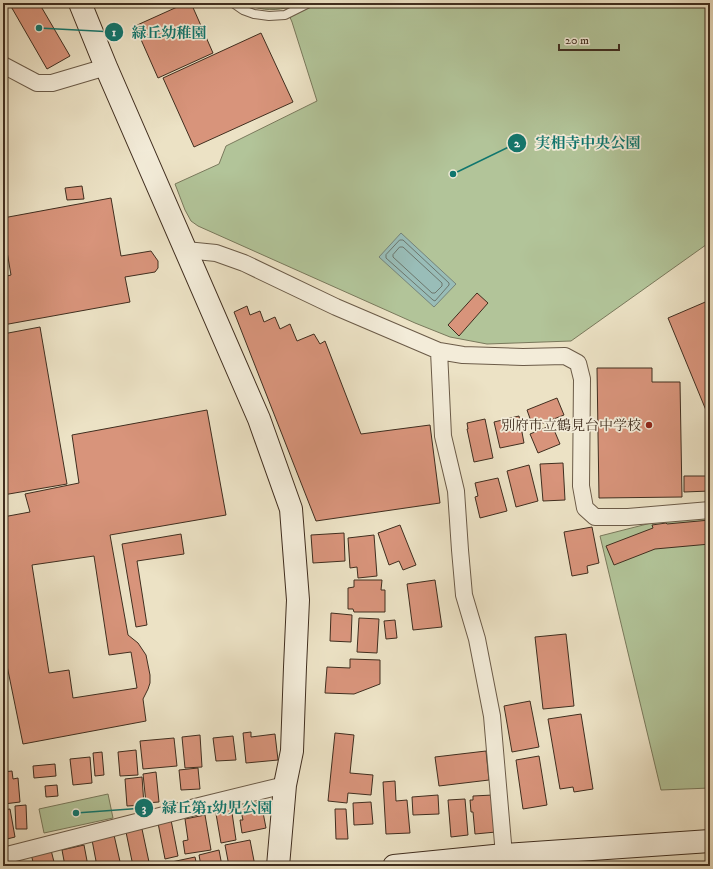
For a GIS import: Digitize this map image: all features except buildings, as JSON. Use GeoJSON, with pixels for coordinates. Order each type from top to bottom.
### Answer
{"type":"FeatureCollection","features":[{"type":"Feature","properties":{"kind":"street"},"geometry":{"type":"LineString","coordinates":[[80,3],[106,67],[260,419],[291,509],[298,600],[292,751],[286,785],[278,866]]}},
{"type":"Feature","properties":{"kind":"street"},"geometry":{"type":"LineString","coordinates":[[3,65],[37,83],[52,83],[106,67]]}},
{"type":"Feature","properties":{"kind":"street"},"geometry":{"type":"LineString","coordinates":[[186,250],[216,253],[244,263],[336,307],[439,351],[463,355],[523,357],[565,356],[578,363],[582,379],[581,486],[585,508],[595,517],[628,517],[710,510]]}},
{"type":"Feature","properties":{"kind":"street"},"geometry":{"type":"LineString","coordinates":[[439,351],[443,436],[456,491],[464,595],[477,639],[492,716],[504,855]]}},
{"type":"Feature","properties":{"kind":"street"},"geometry":{"type":"LineString","coordinates":[[3,856],[286,785]]}},
{"type":"Feature","properties":{"kind":"street"},"geometry":{"type":"LineString","coordinates":[[394,866],[504,855],[574,858],[710,841]]}},
{"type":"Feature","properties":{"kind":"lane"},"geometry":{"type":"LineString","coordinates":[[233,3],[243,10],[254,14],[269,16],[285,14],[309,3]]}},
{"type":"Feature","properties":{"kind":"green space"},"geometry":{"type":"Polygon","coordinates":[[[245,3],[710,3],[710,242],[571,341],[487,344],[450,337],[415,323],[198,226],[191,221],[175,184],[219,164],[226,146],[317,101],[292,22],[286,8],[265,9],[245,3]]]}},
{"type":"Feature","properties":{"kind":"green space"},"geometry":{"type":"Polygon","coordinates":[[[710,514],[710,788],[661,790],[600,536],[655,522],[710,514]]]}},
{"type":"Feature","properties":{"kind":"green space"},"geometry":{"type":"Polygon","coordinates":[[[108,794],[113,818],[44,833],[39,809],[108,794]]]}},
{"type":"Feature","properties":{"kind":"water"},"geometry":{"type":"Polygon","coordinates":[[[401,233],[456,284],[434,307],[379,257],[401,233]]]}},
{"type":"Feature","properties":{"kind":"place","name":"緑丘幼稚園"},"geometry":{"type":"Point","coordinates":[39,28]}},
{"type":"Feature","properties":{"kind":"place","name":"実相寺中央公園"},"geometry":{"type":"Point","coordinates":[453,174]}},
{"type":"Feature","properties":{"kind":"place","name":"別府市立鶴見台中学校"},"geometry":{"type":"Point","coordinates":[649,425]}},
{"type":"Feature","properties":{"kind":"place","name":"緑丘第1幼児公園"},"geometry":{"type":"Point","coordinates":[76,813]}}]}
